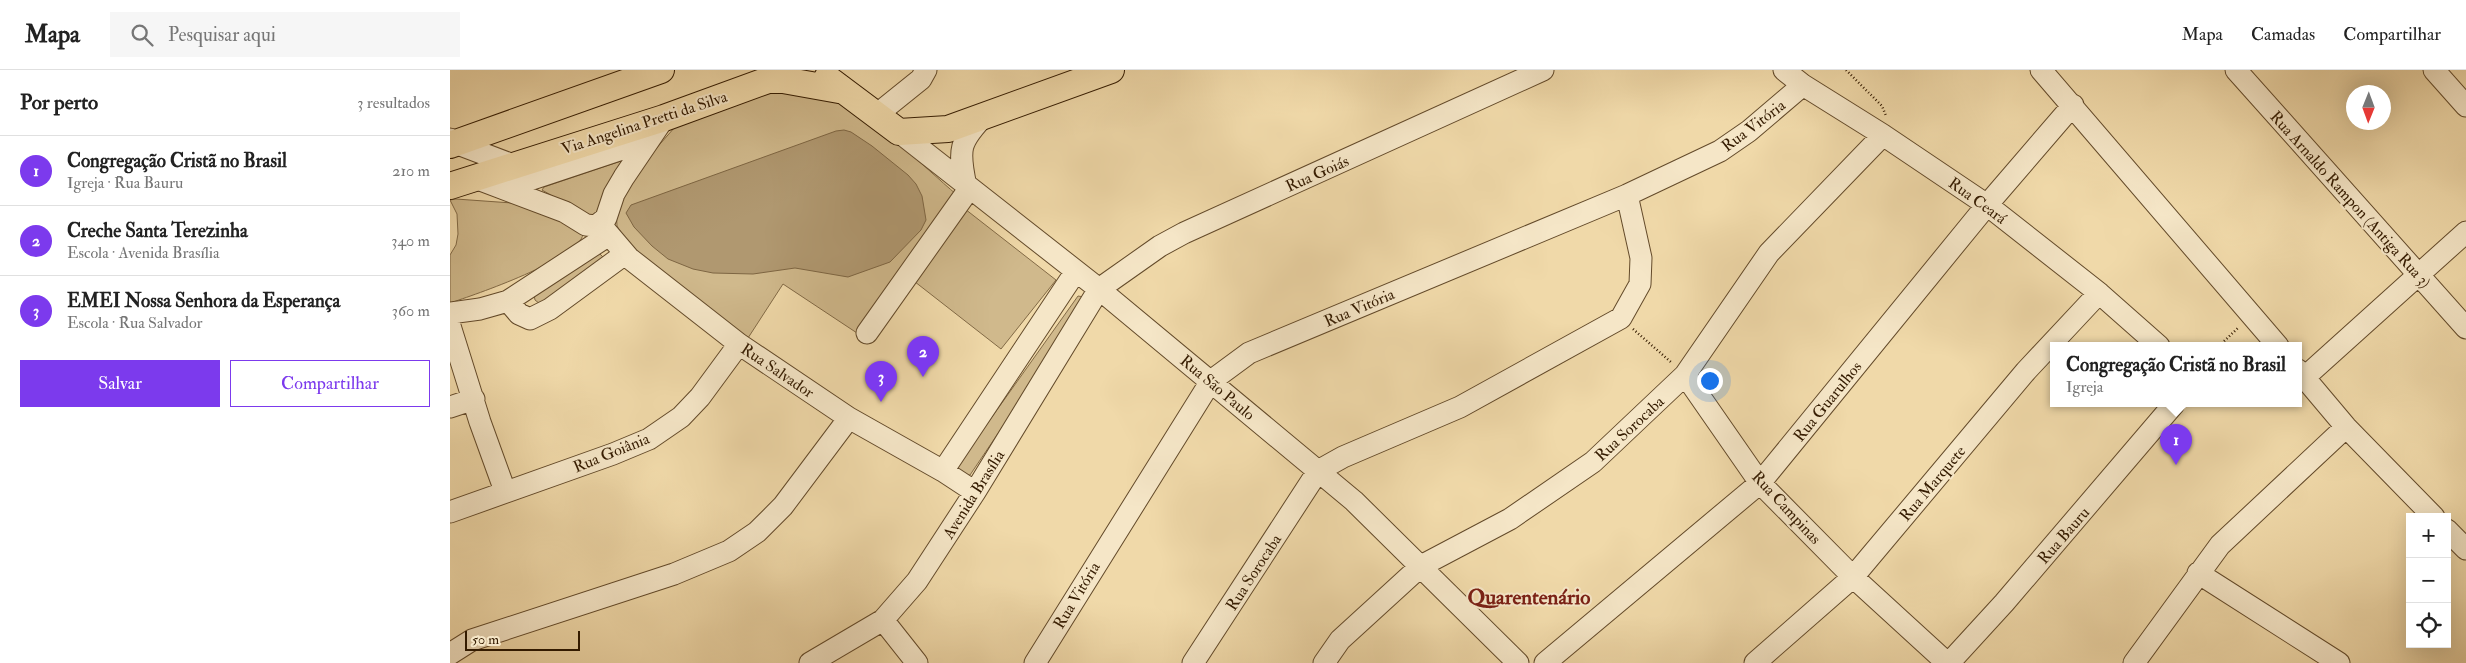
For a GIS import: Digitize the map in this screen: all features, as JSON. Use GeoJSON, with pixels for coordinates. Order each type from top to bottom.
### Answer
{"type":"FeatureCollection","features":[{"type":"Feature","properties":{"kind":"main road"},"geometry":{"type":"LineString","coordinates":[[452,142],[662,70]]}},
{"type":"Feature","properties":{"kind":"main road"},"geometry":{"type":"LineString","coordinates":[[820,70],[840,90],[898,132],[948,129],[1111,70]]}},
{"type":"Feature","properties":{"kind":"main road","name":"Via Angelina Pretti da Silva"},"geometry":{"type":"LineString","coordinates":[[450,186],[475,178],[509,177],[774,75],[783,80],[840,90]]}},
{"type":"Feature","properties":{"kind":"street"},"geometry":{"type":"LineString","coordinates":[[876,116],[923,74],[944,70]]}},
{"type":"Feature","properties":{"kind":"street","name":"Rua Goiás"},"geometry":{"type":"LineString","coordinates":[[1099,289],[1160,246],[1184,233],[1543,70]]}},
{"type":"Feature","properties":{"kind":"street","name":"Rua Ceará"},"geometry":{"type":"LineString","coordinates":[[1784,70],[1803,85],[1883,135],[1987,205],[2099,293],[2154,342]]}},
{"type":"Feature","properties":{"kind":"street"},"geometry":{"type":"LineString","coordinates":[[2041,70],[2274,342]]}},
{"type":"Feature","properties":{"kind":"street","name":"Rua Arnaldo Rampon (Antiga Rua 3)"},"geometry":{"type":"LineString","coordinates":[[2236,70],[2466,328]]}},
{"type":"Feature","properties":{"kind":"street"},"geometry":{"type":"LineString","coordinates":[[2434,70],[2466,106]]}},
{"type":"Feature","properties":{"kind":"street","name":"Rua Vitória"},"geometry":{"type":"LineString","coordinates":[[1035,663],[1136,497],[1211,381],[1249,353],[1627,195],[1720,151],[1749,132],[1803,85]]}},
{"type":"Feature","properties":{"kind":"street","name":"Rua Guarulhos"},"geometry":{"type":"LineString","coordinates":[[1546,663],[1760,483],[1987,205],[2073,105]]}},
{"type":"Feature","properties":{"kind":"street"},"geometry":{"type":"LineString","coordinates":[[866,333],[968,188],[962,155],[964,142],[970,130],[987,114]]}},
{"type":"Feature","properties":{"kind":"street"},"geometry":{"type":"LineString","coordinates":[[450,312],[480,309],[508,301],[605,230],[606,218],[614,194],[664,118]]}},
{"type":"Feature","properties":{"kind":"street","name":"Rua São Paulo"},"geometry":{"type":"LineString","coordinates":[[898,132],[1099,289],[1354,501],[1517,663]]}},
{"type":"Feature","properties":{"kind":"street","name":"Rua Sorocaba"},"geometry":{"type":"LineString","coordinates":[[1324,663],[1340,640],[1421,566],[1510,519],[1593,462],[1685,375],[1769,253],[1883,135]]}},
{"type":"Feature","properties":{"kind":"street"},"geometry":{"type":"LineString","coordinates":[[509,177],[649,140]]}},
{"type":"Feature","properties":{"kind":"street"},"geometry":{"type":"LineString","coordinates":[[452,142],[586,225],[605,230]]}},
{"type":"Feature","properties":{"kind":"street"},"geometry":{"type":"LineString","coordinates":[[1621,318],[1640,284],[1641,258],[1627,195]]}},
{"type":"Feature","properties":{"kind":"street","name":"Rua Salvador"},"geometry":{"type":"LineString","coordinates":[[605,230],[625,254],[739,344],[849,418],[943,471],[975,492]]}},
{"type":"Feature","properties":{"kind":"street"},"geometry":{"type":"LineString","coordinates":[[2430,513],[2346,427],[2302,374],[2418,276],[2466,232]]}},
{"type":"Feature","properties":{"kind":"street"},"geometry":{"type":"LineString","coordinates":[[508,301],[519,314],[530,318],[550,309],[625,254]]}},
{"type":"Feature","properties":{"kind":"street"},"geometry":{"type":"LineString","coordinates":[[943,471],[1076,271]]}},
{"type":"Feature","properties":{"kind":"street","name":"Avenida Brasília"},"geometry":{"type":"LineString","coordinates":[[810,663],[883,620],[917,581],[975,492],[1099,289]]}},
{"type":"Feature","properties":{"kind":"street","name":"Rua Marquete"},"geometry":{"type":"LineString","coordinates":[[2053,342],[2099,293]]}},
{"type":"Feature","properties":{"kind":"street","name":"Rua Sorocaba"},"geometry":{"type":"LineString","coordinates":[[1194,663],[1318,471],[1343,457],[1460,407],[1621,318]]}},
{"type":"Feature","properties":{"kind":"street"},"geometry":{"type":"LineString","coordinates":[[450,326],[505,491]]}},
{"type":"Feature","properties":{"kind":"street","name":"Rua Goiânia"},"geometry":{"type":"LineString","coordinates":[[450,512],[613,454],[648,439],[681,417],[700,397],[739,344]]}},
{"type":"Feature","properties":{"kind":"street","name":"Rua Marquete"},"geometry":{"type":"LineString","coordinates":[[1755,663],[1853,577],[2026,371],[2050,345]]}},
{"type":"Feature","properties":{"kind":"street","name":"Rua Campinas"},"geometry":{"type":"LineString","coordinates":[[1685,375],[1760,483],[1853,577],[1948,663]]}},
{"type":"Feature","properties":{"kind":"street"},"geometry":{"type":"LineString","coordinates":[[450,407],[474,399]]}},
{"type":"Feature","properties":{"kind":"street","name":"Rua Bauru"},"geometry":{"type":"LineString","coordinates":[[1948,663],[2004,603],[2171,407]]}},
{"type":"Feature","properties":{"kind":"street"},"geometry":{"type":"LineString","coordinates":[[450,654],[472,640],[674,574],[729,551],[757,532],[783,506],[849,418]]}},
{"type":"Feature","properties":{"kind":"street"},"geometry":{"type":"LineString","coordinates":[[2134,663],[2220,545],[2346,427]]}},
{"type":"Feature","properties":{"kind":"street"},"geometry":{"type":"LineString","coordinates":[[2451,534],[2466,549]]}},
{"type":"Feature","properties":{"kind":"street"},"geometry":{"type":"LineString","coordinates":[[2198,573],[2339,663]]}},
{"type":"Feature","properties":{"kind":"street"},"geometry":{"type":"LineString","coordinates":[[883,620],[918,663]]}},
{"type":"Feature","properties":{"kind":"path"},"geometry":{"type":"LineString","coordinates":[[1846,70],[1882,106],[1887,114],[1883,135]]}},
{"type":"Feature","properties":{"kind":"path"},"geometry":{"type":"LineString","coordinates":[[2223,342],[2251,316]]}},
{"type":"Feature","properties":{"kind":"path"},"geometry":{"type":"LineString","coordinates":[[1621,318],[1685,375]]}},
{"type":"Feature","properties":{"kind":"shaded area"},"geometry":{"type":"Polygon","coordinates":[[[768,90],[818,95],[841,103],[876,125],[957,195],[857,333],[783,284],[748,338],[631,249],[617,226],[616,210],[620,201],[653,152],[675,127],[768,90]]]}},
{"type":"Feature","properties":{"kind":"shaded area"},"geometry":{"type":"Polygon","coordinates":[[[844,130],[851,132],[872,146],[908,175],[916,184],[922,196],[926,220],[921,230],[890,262],[848,277],[795,268],[753,274],[713,273],[693,269],[668,259],[634,227],[626,213],[631,205],[836,131],[844,130]]]}},
{"type":"Feature","properties":{"kind":"shaded area"},"geometry":{"type":"Polygon","coordinates":[[[627,159],[602,208],[594,216],[586,215],[542,190],[544,187],[627,159]]]}},
{"type":"Feature","properties":{"kind":"shaded area"},"geometry":{"type":"Polygon","coordinates":[[[450,200],[512,203],[543,209],[583,234],[577,244],[546,265],[450,303],[450,255],[456,245],[458,234],[457,214],[450,200]]]}},
{"type":"Feature","properties":{"kind":"shaded area"},"geometry":{"type":"Polygon","coordinates":[[[965,209],[1056,280],[1001,349],[910,278],[965,209]]]}},
{"type":"Feature","properties":{"kind":"shaded area"},"geometry":{"type":"Polygon","coordinates":[[[599,253],[604,258],[540,304],[535,300],[534,295],[599,253]]]}},
{"type":"Feature","properties":{"kind":"shaded area"},"geometry":{"type":"Polygon","coordinates":[[[1078,296],[1084,297],[1086,303],[970,475],[961,477],[957,466],[1078,296]]]}},
{"type":"Feature","properties":{"kind":"place","name":"Creche Santa Terezinha"},"geometry":{"type":"Point","coordinates":[923,377]}},
{"type":"Feature","properties":{"kind":"place","name":"EMEI Nossa Senhora da Esperança"},"geometry":{"type":"Point","coordinates":[881,402]}},
{"type":"Feature","properties":{"kind":"place","name":"Congregação Cristã no Brasil"},"geometry":{"type":"Point","coordinates":[2176,465]}},
{"type":"Feature","properties":{"kind":"district","name":"Quarentenário"},"geometry":{"type":"Point","coordinates":[1529,597]}}]}
